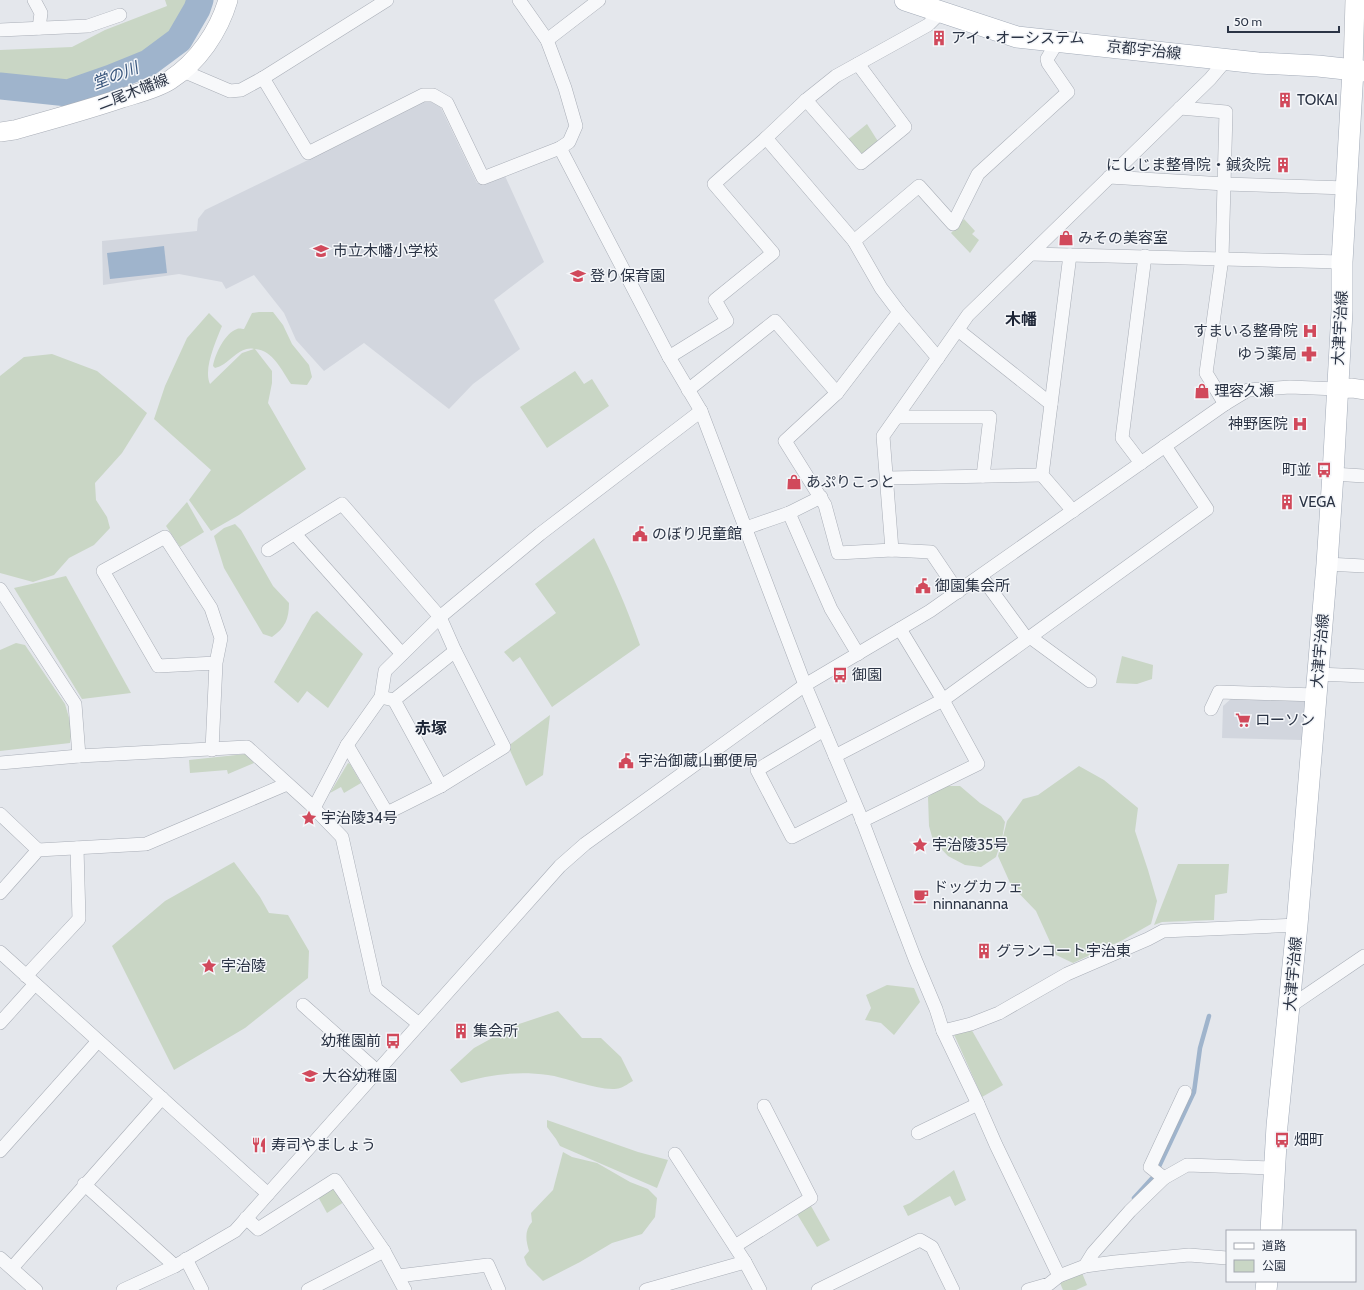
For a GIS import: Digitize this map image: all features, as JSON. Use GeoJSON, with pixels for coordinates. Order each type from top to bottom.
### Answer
{"type":"FeatureCollection","features":[{"type":"Feature","properties":{"kind":"main road","name":"二尾木幡線"},"geometry":{"type":"LineString","coordinates":[[0,132],[14,130],[72,114],[139,93],[162,84],[183,71],[209,43],[228,0]]}},
{"type":"Feature","properties":{"kind":"main road","name":"京都宇治線"},"geometry":{"type":"LineString","coordinates":[[905,0],[1017,37],[1226,60],[1318,66],[1359,71]]}},
{"type":"Feature","properties":{"kind":"main road"},"geometry":{"type":"LineString","coordinates":[[1355,0],[1359,71]]}},
{"type":"Feature","properties":{"kind":"main road","name":"大津宇治線"},"geometry":{"type":"LineString","coordinates":[[1271,1230],[1277,1126],[1297,924],[1327,564],[1342,311],[1342,262],[1347,188],[1359,71]]}},
{"type":"Feature","properties":{"kind":"main road"},"geometry":{"type":"LineString","coordinates":[[1337,389],[1352,388],[1364,390]]}},
{"type":"Feature","properties":{"kind":"street"},"geometry":{"type":"LineString","coordinates":[[34,0],[41,13],[39,28]]}},
{"type":"Feature","properties":{"kind":"street"},"geometry":{"type":"LineString","coordinates":[[183,71],[230,91],[241,90],[263,78],[388,0]]}},
{"type":"Feature","properties":{"kind":"street"},"geometry":{"type":"LineString","coordinates":[[263,78],[308,153],[423,95],[433,95],[447,103],[483,178],[560,148],[568,142],[576,126],[565,88],[547,40],[519,0]]}},
{"type":"Feature","properties":{"kind":"street"},"geometry":{"type":"LineString","coordinates":[[547,40],[599,0]]}},
{"type":"Feature","properties":{"kind":"street"},"geometry":{"type":"LineString","coordinates":[[669,357],[727,321],[715,300],[773,253],[714,184],[806,100],[836,76],[928,25],[941,12]]}},
{"type":"Feature","properties":{"kind":"street"},"geometry":{"type":"LineString","coordinates":[[0,30],[88,26],[120,15]]}},
{"type":"Feature","properties":{"kind":"street"},"geometry":{"type":"LineString","coordinates":[[854,241],[919,186],[953,224],[978,174],[1068,92],[1048,63],[1047,59],[1058,41]]}},
{"type":"Feature","properties":{"kind":"street"},"geometry":{"type":"LineString","coordinates":[[892,550],[884,436],[968,315],[1210,79],[1226,60]]}},
{"type":"Feature","properties":{"kind":"street"},"geometry":{"type":"LineString","coordinates":[[806,100],[861,163],[905,127],[858,64]]}},
{"type":"Feature","properties":{"kind":"street"},"geometry":{"type":"LineString","coordinates":[[1180,108],[1226,112],[1222,258],[1206,373],[1225,404]]}},
{"type":"Feature","properties":{"kind":"street"},"geometry":{"type":"LineString","coordinates":[[766,138],[854,241],[881,288],[938,358]]}},
{"type":"Feature","properties":{"kind":"street"},"geometry":{"type":"LineString","coordinates":[[560,148],[669,357],[701,411],[805,685],[862,821],[943,1030],[996,1145],[1054,1283]]}},
{"type":"Feature","properties":{"kind":"street"},"geometry":{"type":"LineString","coordinates":[[1109,177],[1225,184],[1347,188]]}},
{"type":"Feature","properties":{"kind":"street"},"geometry":{"type":"LineString","coordinates":[[1031,254],[1342,262]]}},
{"type":"Feature","properties":{"kind":"street"},"geometry":{"type":"LineString","coordinates":[[1070,255],[1042,475],[1073,511]]}},
{"type":"Feature","properties":{"kind":"street"},"geometry":{"type":"LineString","coordinates":[[1140,463],[1122,438],[1145,256]]}},
{"type":"Feature","properties":{"kind":"street"},"geometry":{"type":"LineString","coordinates":[[899,312],[837,392],[785,441],[825,505],[838,553],[892,550],[931,552],[958,592]]}},
{"type":"Feature","properties":{"kind":"street"},"geometry":{"type":"LineString","coordinates":[[688,390],[775,321],[837,392]]}},
{"type":"Feature","properties":{"kind":"street"},"geometry":{"type":"LineString","coordinates":[[958,330],[1051,404]]}},
{"type":"Feature","properties":{"kind":"street"},"geometry":{"type":"LineString","coordinates":[[123,1290],[174,1266],[235,1231],[560,866],[585,844],[805,685],[930,612],[1140,463],[1225,404],[1248,390],[1290,387],[1337,389]]}},
{"type":"Feature","properties":{"kind":"street"},"geometry":{"type":"LineString","coordinates":[[314,808],[347,745],[381,697],[385,671],[440,617],[540,534],[701,411]]}},
{"type":"Feature","properties":{"kind":"street"},"geometry":{"type":"LineString","coordinates":[[897,417],[990,417],[983,476]]}},
{"type":"Feature","properties":{"kind":"street"},"geometry":{"type":"LineString","coordinates":[[835,756],[943,700],[1207,509],[1165,446]]}},
{"type":"Feature","properties":{"kind":"street"},"geometry":{"type":"LineString","coordinates":[[1333,474],[1364,476]]}},
{"type":"Feature","properties":{"kind":"street"},"geometry":{"type":"LineString","coordinates":[[887,478],[1042,475]]}},
{"type":"Feature","properties":{"kind":"street"},"geometry":{"type":"LineString","coordinates":[[746,528],[789,512],[821,497]]}},
{"type":"Feature","properties":{"kind":"street"},"geometry":{"type":"LineString","coordinates":[[268,550],[342,504],[440,617],[504,747],[441,786],[387,814],[347,745]]}},
{"type":"Feature","properties":{"kind":"street"},"geometry":{"type":"LineString","coordinates":[[789,512],[831,608],[858,654]]}},
{"type":"Feature","properties":{"kind":"street"},"geometry":{"type":"LineString","coordinates":[[295,534],[402,654]]}},
{"type":"Feature","properties":{"kind":"street"},"geometry":{"type":"LineString","coordinates":[[212,750],[216,663],[221,638],[211,608],[165,537],[104,571],[158,666],[216,663]]}},
{"type":"Feature","properties":{"kind":"street"},"geometry":{"type":"LineString","coordinates":[[1327,564],[1364,566]]}},
{"type":"Feature","properties":{"kind":"street"},"geometry":{"type":"LineString","coordinates":[[981,576],[1029,638],[1090,681]]}},
{"type":"Feature","properties":{"kind":"street"},"geometry":{"type":"LineString","coordinates":[[0,589],[75,704],[79,756]]}},
{"type":"Feature","properties":{"kind":"street"},"geometry":{"type":"LineString","coordinates":[[862,821],[978,764],[943,700],[900,629]]}},
{"type":"Feature","properties":{"kind":"street"},"geometry":{"type":"LineString","coordinates":[[394,700],[456,651]]}},
{"type":"Feature","properties":{"kind":"street"},"geometry":{"type":"LineString","coordinates":[[1318,674],[1364,676]]}},
{"type":"Feature","properties":{"kind":"street"},"geometry":{"type":"LineString","coordinates":[[1211,709],[1219,692],[1316,695]]}},
{"type":"Feature","properties":{"kind":"street"},"geometry":{"type":"LineString","coordinates":[[381,697],[394,700],[441,786]]}},
{"type":"Feature","properties":{"kind":"street"},"geometry":{"type":"LineString","coordinates":[[824,730],[757,770],[792,837],[855,805]]}},
{"type":"Feature","properties":{"kind":"street"},"geometry":{"type":"LineString","coordinates":[[0,763],[79,756],[247,747],[314,808],[342,837],[376,989],[419,1024]]}},
{"type":"Feature","properties":{"kind":"street"},"geometry":{"type":"LineString","coordinates":[[0,893],[38,850],[146,844],[287,784]]}},
{"type":"Feature","properties":{"kind":"street"},"geometry":{"type":"LineString","coordinates":[[0,814],[38,850]]}},
{"type":"Feature","properties":{"kind":"street"},"geometry":{"type":"LineString","coordinates":[[0,1023],[30,980],[79,919],[77,848]]}},
{"type":"Feature","properties":{"kind":"street"},"geometry":{"type":"LineString","coordinates":[[943,1030],[971,1024],[999,1013],[1067,974],[1163,931],[1297,924]]}},
{"type":"Feature","properties":{"kind":"street"},"geometry":{"type":"LineString","coordinates":[[0,952],[268,1194]]}},
{"type":"Feature","properties":{"kind":"street"},"geometry":{"type":"LineString","coordinates":[[1289,1008],[1364,956]]}},
{"type":"Feature","properties":{"kind":"street"},"geometry":{"type":"LineString","coordinates":[[303,1005],[377,1071]]}},
{"type":"Feature","properties":{"kind":"street"},"geometry":{"type":"LineString","coordinates":[[0,1151],[98,1041]]}},
{"type":"Feature","properties":{"kind":"street"},"geometry":{"type":"LineString","coordinates":[[1164,1177],[1150,1167],[1185,1092]]}},
{"type":"Feature","properties":{"kind":"street"},"geometry":{"type":"LineString","coordinates":[[12,1268],[84,1184],[162,1098]]}},
{"type":"Feature","properties":{"kind":"street"},"geometry":{"type":"LineString","coordinates":[[918,1133],[978,1104]]}},
{"type":"Feature","properties":{"kind":"street"},"geometry":{"type":"LineString","coordinates":[[735,1246],[811,1198],[764,1106]]}},
{"type":"Feature","properties":{"kind":"street"},"geometry":{"type":"LineString","coordinates":[[675,1154],[735,1246],[760,1290]]}},
{"type":"Feature","properties":{"kind":"street"},"geometry":{"type":"LineString","coordinates":[[1085,1266],[1094,1253],[1130,1211],[1164,1177],[1187,1165],[1275,1168]]}},
{"type":"Feature","properties":{"kind":"street"},"geometry":{"type":"LineString","coordinates":[[246,1218],[258,1229],[335,1180],[384,1251],[405,1290]]}},
{"type":"Feature","properties":{"kind":"street"},"geometry":{"type":"LineString","coordinates":[[84,1184],[174,1266]]}},
{"type":"Feature","properties":{"kind":"street"},"geometry":{"type":"LineString","coordinates":[[818,1290],[920,1240],[932,1247],[953,1290]]}},
{"type":"Feature","properties":{"kind":"street"},"geometry":{"type":"LineString","coordinates":[[308,1290],[384,1251]]}},
{"type":"Feature","properties":{"kind":"street"},"geometry":{"type":"LineString","coordinates":[[1028,1290],[1054,1283],[1085,1266],[1189,1255],[1226,1258]]}},
{"type":"Feature","properties":{"kind":"street"},"geometry":{"type":"LineString","coordinates":[[0,1258],[36,1290]]}},
{"type":"Feature","properties":{"kind":"street"},"geometry":{"type":"LineString","coordinates":[[186,1259],[202,1290]]}},
{"type":"Feature","properties":{"kind":"street"},"geometry":{"type":"LineString","coordinates":[[646,1290],[745,1262]]}},
{"type":"Feature","properties":{"kind":"street"},"geometry":{"type":"LineString","coordinates":[[398,1276],[488,1265],[499,1290]]}},
{"type":"Feature","properties":{"kind":"shaded area","name":"市立木幡小学校"},"geometry":{"type":"Polygon","coordinates":[[[426,100],[439,104],[477,183],[505,176],[544,262],[494,300],[520,349],[473,384],[449,409],[364,343],[324,371],[296,340],[284,313],[254,275],[226,289],[222,282],[179,274],[103,285],[102,241],[197,231],[198,219],[205,210],[426,100]]]}},
{"type":"Feature","properties":{"kind":"shaded area"},"geometry":{"type":"Polygon","coordinates":[[[1233,697],[1305,700],[1302,740],[1222,738],[1223,706],[1233,697]]]}},
{"type":"Feature","properties":{"kind":"green space"},"geometry":{"type":"Polygon","coordinates":[[[165,0],[191,0],[189,8],[173,36],[144,57],[66,85],[0,80],[0,50],[72,47],[105,30],[167,6],[165,0]]]}},
{"type":"Feature","properties":{"kind":"green space"},"geometry":{"type":"Polygon","coordinates":[[[867,124],[879,143],[865,156],[858,155],[846,141],[867,124]]]}},
{"type":"Feature","properties":{"kind":"green space"},"geometry":{"type":"Polygon","coordinates":[[[964,219],[975,231],[972,234],[979,240],[970,253],[951,233],[964,219]]]}},
{"type":"Feature","properties":{"kind":"green space"},"geometry":{"type":"Polygon","coordinates":[[[273,312],[283,325],[292,344],[309,365],[312,377],[307,385],[291,384],[272,357],[261,350],[255,349],[272,371],[272,383],[268,403],[306,469],[239,515],[211,531],[189,500],[211,470],[154,419],[165,386],[187,338],[209,313],[222,326],[209,363],[208,378],[210,384],[242,353],[254,349],[246,349],[222,365],[215,368],[213,366],[218,350],[228,335],[237,329],[244,329],[252,313],[273,312]]]}},
{"type":"Feature","properties":{"kind":"green space"},"geometry":{"type":"Polygon","coordinates":[[[52,354],[97,371],[147,413],[122,453],[95,483],[96,500],[107,517],[110,528],[94,545],[69,558],[54,575],[33,582],[0,573],[0,376],[24,357],[52,354]]]}},
{"type":"Feature","properties":{"kind":"green space"},"geometry":{"type":"Polygon","coordinates":[[[575,371],[584,384],[592,379],[609,406],[547,448],[520,407],[575,371]]]}},
{"type":"Feature","properties":{"kind":"green space"},"geometry":{"type":"Polygon","coordinates":[[[187,502],[204,532],[180,547],[166,526],[187,502]]]}},
{"type":"Feature","properties":{"kind":"green space"},"geometry":{"type":"Polygon","coordinates":[[[235,524],[241,530],[273,586],[289,603],[287,618],[283,627],[272,637],[263,634],[224,568],[214,536],[224,528],[235,524]]]}},
{"type":"Feature","properties":{"kind":"green space"},"geometry":{"type":"Polygon","coordinates":[[[594,538],[619,591],[640,645],[552,707],[520,657],[513,662],[504,652],[556,613],[535,584],[594,538]]]}},
{"type":"Feature","properties":{"kind":"green space"},"geometry":{"type":"Polygon","coordinates":[[[66,576],[131,693],[82,699],[14,588],[66,576]]]}},
{"type":"Feature","properties":{"kind":"green space"},"geometry":{"type":"Polygon","coordinates":[[[317,611],[363,654],[328,708],[307,691],[298,703],[274,682],[312,615],[317,611]]]}},
{"type":"Feature","properties":{"kind":"green space"},"geometry":{"type":"Polygon","coordinates":[[[16,643],[25,645],[65,704],[72,728],[70,743],[0,751],[0,650],[16,643]]]}},
{"type":"Feature","properties":{"kind":"green space"},"geometry":{"type":"Polygon","coordinates":[[[1122,656],[1153,665],[1152,679],[1137,684],[1116,683],[1122,656]]]}},
{"type":"Feature","properties":{"kind":"green space"},"geometry":{"type":"Polygon","coordinates":[[[550,715],[543,775],[526,786],[508,746],[550,715]]]}},
{"type":"Feature","properties":{"kind":"green space"},"geometry":{"type":"Polygon","coordinates":[[[246,754],[254,763],[228,774],[227,770],[190,773],[189,760],[246,754]]]}},
{"type":"Feature","properties":{"kind":"green space"},"geometry":{"type":"Polygon","coordinates":[[[348,763],[361,783],[344,793],[341,787],[330,793],[348,763]]]}},
{"type":"Feature","properties":{"kind":"green space"},"geometry":{"type":"Polygon","coordinates":[[[1079,766],[1104,780],[1138,808],[1135,831],[1157,901],[1151,924],[1123,940],[1073,963],[1056,955],[1036,911],[1011,885],[998,856],[1007,821],[1023,799],[1038,795],[1079,766]]]}},
{"type":"Feature","properties":{"kind":"green space"},"geometry":{"type":"Polygon","coordinates":[[[943,786],[960,786],[980,803],[1001,816],[1005,822],[1002,839],[996,857],[981,867],[965,865],[948,856],[933,840],[929,826],[928,797],[943,786]]]}},
{"type":"Feature","properties":{"kind":"green space"},"geometry":{"type":"Polygon","coordinates":[[[234,862],[260,897],[269,913],[288,915],[309,951],[308,978],[245,1028],[174,1070],[112,946],[165,901],[234,862]]]}},
{"type":"Feature","properties":{"kind":"green space"},"geometry":{"type":"Polygon","coordinates":[[[1178,864],[1229,864],[1227,893],[1215,895],[1214,920],[1162,922],[1154,925],[1178,864]]]}},
{"type":"Feature","properties":{"kind":"green space"},"geometry":{"type":"Polygon","coordinates":[[[887,985],[914,988],[920,1002],[894,1035],[881,1023],[865,1020],[871,1008],[866,995],[887,985]]]}},
{"type":"Feature","properties":{"kind":"green space"},"geometry":{"type":"Polygon","coordinates":[[[558,1011],[582,1038],[601,1038],[621,1057],[633,1081],[622,1087],[613,1089],[595,1087],[555,1076],[515,1073],[482,1077],[461,1083],[450,1070],[474,1048],[516,1025],[558,1011]]]}},
{"type":"Feature","properties":{"kind":"green space"},"geometry":{"type":"Polygon","coordinates":[[[970,1027],[1003,1085],[982,1097],[952,1030],[970,1027]]]}},
{"type":"Feature","properties":{"kind":"green space"},"geometry":{"type":"Polygon","coordinates":[[[547,1120],[638,1152],[668,1160],[657,1188],[560,1146],[547,1127],[547,1120]]]}},
{"type":"Feature","properties":{"kind":"green space"},"geometry":{"type":"Polygon","coordinates":[[[563,1152],[572,1157],[597,1163],[630,1182],[648,1189],[657,1198],[655,1217],[642,1234],[612,1243],[580,1262],[543,1281],[527,1265],[524,1257],[529,1251],[527,1232],[529,1225],[532,1222],[531,1213],[553,1190],[563,1152]]]}},
{"type":"Feature","properties":{"kind":"green space"},"geometry":{"type":"Polygon","coordinates":[[[954,1170],[966,1200],[955,1206],[950,1196],[908,1216],[903,1206],[910,1203],[954,1170]]]}},
{"type":"Feature","properties":{"kind":"green space"},"geometry":{"type":"Polygon","coordinates":[[[332,1186],[344,1202],[327,1213],[317,1195],[332,1186]]]}},
{"type":"Feature","properties":{"kind":"green space"},"geometry":{"type":"Polygon","coordinates":[[[811,1206],[830,1240],[817,1247],[797,1214],[811,1206]]]}},
{"type":"Feature","properties":{"kind":"green space"},"geometry":{"type":"Polygon","coordinates":[[[1082,1273],[1087,1285],[1076,1290],[1063,1290],[1060,1283],[1082,1273]]]}},
{"type":"Feature","properties":{"kind":"water"},"geometry":{"type":"Polygon","coordinates":[[[164,246],[167,273],[110,279],[107,253],[164,246]]]}},
{"type":"Feature","properties":{"kind":"waterway","name":"堂の川"},"geometry":{"type":"LineString","coordinates":[[0,86],[68,93],[148,63],[179,40],[197,9],[200,0]]}},
{"type":"Feature","properties":{"kind":"waterway"},"geometry":{"type":"LineString","coordinates":[[1134,1198],[1155,1175],[1194,1092],[1200,1048],[1209,1016]]}},
{"type":"Feature","properties":{"kind":"place","name":"アイ・オーシステム"},"geometry":{"type":"Point","coordinates":[939,38]}},
{"type":"Feature","properties":{"kind":"place","name":"TOKAI"},"geometry":{"type":"Point","coordinates":[1285,100]}},
{"type":"Feature","properties":{"kind":"place","name":"にしじま整骨院・鍼灸院"},"geometry":{"type":"Point","coordinates":[1283,165]}},
{"type":"Feature","properties":{"kind":"place","name":"みその美容室"},"geometry":{"type":"Point","coordinates":[1066,238]}},
{"type":"Feature","properties":{"kind":"place","name":"市立木幡小学校"},"geometry":{"type":"Point","coordinates":[321,251]}},
{"type":"Feature","properties":{"kind":"place","name":"登り保育園"},"geometry":{"type":"Point","coordinates":[578,276]}},
{"type":"Feature","properties":{"kind":"place","name":"すまいる整骨院"},"geometry":{"type":"Point","coordinates":[1310,331]}},
{"type":"Feature","properties":{"kind":"place","name":"ゆう薬局"},"geometry":{"type":"Point","coordinates":[1309,354]}},
{"type":"Feature","properties":{"kind":"place","name":"理容久瀬"},"geometry":{"type":"Point","coordinates":[1202,391]}},
{"type":"Feature","properties":{"kind":"place","name":"神野医院"},"geometry":{"type":"Point","coordinates":[1300,424]}},
{"type":"Feature","properties":{"kind":"place","name":"町並"},"geometry":{"type":"Point","coordinates":[1324,470]}},
{"type":"Feature","properties":{"kind":"place","name":"あぷりこっと"},"geometry":{"type":"Point","coordinates":[794,482]}},
{"type":"Feature","properties":{"kind":"place","name":"VEGA"},"geometry":{"type":"Point","coordinates":[1287,502]}},
{"type":"Feature","properties":{"kind":"place","name":"のぼり児童館"},"geometry":{"type":"Point","coordinates":[640,534]}},
{"type":"Feature","properties":{"kind":"place","name":"御園集会所"},"geometry":{"type":"Point","coordinates":[923,586]}},
{"type":"Feature","properties":{"kind":"place","name":"御園"},"geometry":{"type":"Point","coordinates":[840,675]}},
{"type":"Feature","properties":{"kind":"place","name":"ローソン"},"geometry":{"type":"Point","coordinates":[1243,720]}},
{"type":"Feature","properties":{"kind":"place","name":"宇治御蔵山郵便局"},"geometry":{"type":"Point","coordinates":[626,761]}},
{"type":"Feature","properties":{"kind":"place","name":"宇治陵34号"},"geometry":{"type":"Point","coordinates":[309,818]}},
{"type":"Feature","properties":{"kind":"place","name":"宇治陵35号"},"geometry":{"type":"Point","coordinates":[920,845]}},
{"type":"Feature","properties":{"kind":"place","name":"ドッグカフェ ninnananna"},"geometry":{"type":"Point","coordinates":[921,896]}},
{"type":"Feature","properties":{"kind":"place","name":"グランコート宇治東"},"geometry":{"type":"Point","coordinates":[984,951]}},
{"type":"Feature","properties":{"kind":"place","name":"宇治陵"},"geometry":{"type":"Point","coordinates":[209,966]}},
{"type":"Feature","properties":{"kind":"place","name":"集会所"},"geometry":{"type":"Point","coordinates":[461,1031]}},
{"type":"Feature","properties":{"kind":"place","name":"幼稚園前"},"geometry":{"type":"Point","coordinates":[393,1041]}},
{"type":"Feature","properties":{"kind":"place","name":"大谷幼稚園"},"geometry":{"type":"Point","coordinates":[310,1076]}},
{"type":"Feature","properties":{"kind":"place","name":"畑町"},"geometry":{"type":"Point","coordinates":[1282,1140]}},
{"type":"Feature","properties":{"kind":"place","name":"寿司やましょう"},"geometry":{"type":"Point","coordinates":[259,1145]}},
{"type":"Feature","properties":{"kind":"district","name":"木幡"},"geometry":{"type":"Point","coordinates":[1021,319]}},
{"type":"Feature","properties":{"kind":"district","name":"赤塚"},"geometry":{"type":"Point","coordinates":[431,728]}}]}
